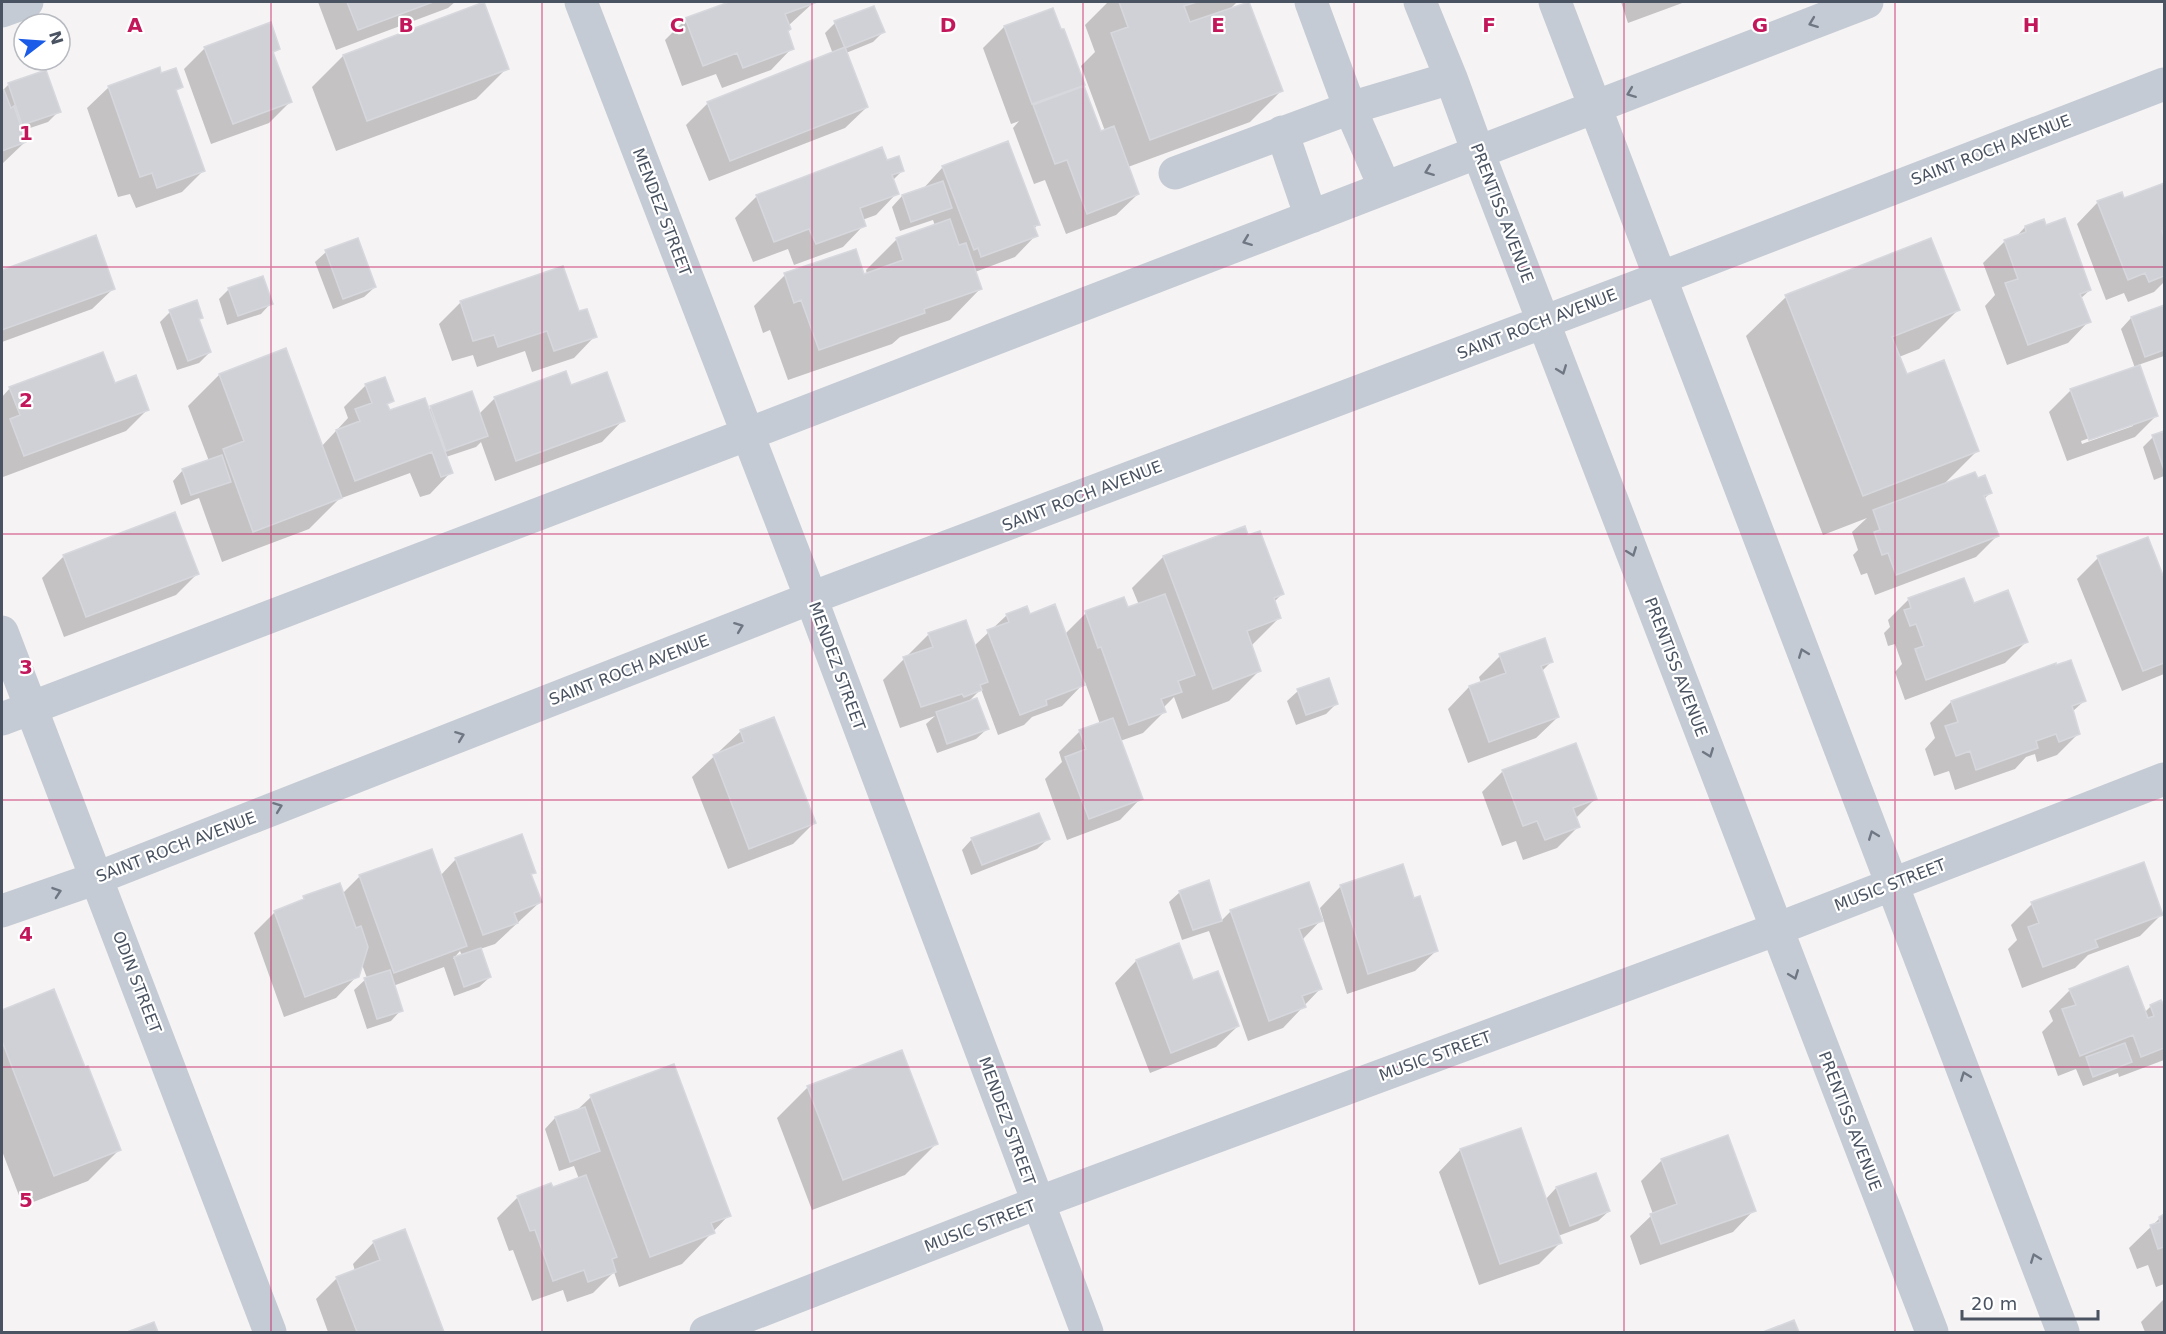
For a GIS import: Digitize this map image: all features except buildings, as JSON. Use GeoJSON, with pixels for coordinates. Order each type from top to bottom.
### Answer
{"type":"FeatureCollection","features":[{"type":"Feature","properties":{"kind":"street"},"geometry":{"type":"LineString","coordinates":[[2,11],[27,2]]}},
{"type":"Feature","properties":{"kind":"street","name":"MENDEZ STREET"},"geometry":{"type":"LineString","coordinates":[[581,2],[811,598],[1087,1332]]}},
{"type":"Feature","properties":{"kind":"street"},"geometry":{"type":"LineString","coordinates":[[1311,2],[1350,108],[1385,188]]}},
{"type":"Feature","properties":{"kind":"street","name":"PRENTISS AVENUE"},"geometry":{"type":"LineString","coordinates":[[1420,2],[1932,1332]]}},
{"type":"Feature","properties":{"kind":"street"},"geometry":{"type":"LineString","coordinates":[[1555,2],[2063,1332]]}},
{"type":"Feature","properties":{"kind":"street"},"geometry":{"type":"LineString","coordinates":[[16,714],[1867,2]]}},
{"type":"Feature","properties":{"kind":"street"},"geometry":{"type":"LineString","coordinates":[[1175,173],[1350,108],[1451,78]]}},
{"type":"Feature","properties":{"kind":"street","name":"SAINT ROCH AVENUE"},"geometry":{"type":"LineString","coordinates":[[2,911],[97,878],[811,598],[1660,278],[2164,84]]}},
{"type":"Feature","properties":{"kind":"street"},"geometry":{"type":"LineString","coordinates":[[1282,132],[1311,217]]}},
{"type":"Feature","properties":{"kind":"street","name":"ODIN STREET"},"geometry":{"type":"LineString","coordinates":[[2,632],[16,714],[97,878],[270,1332]]}},
{"type":"Feature","properties":{"kind":"street","name":"MUSIC STREET"},"geometry":{"type":"LineString","coordinates":[[706,1332],[1037,1203],[1777,929],[2164,779]]}}]}
